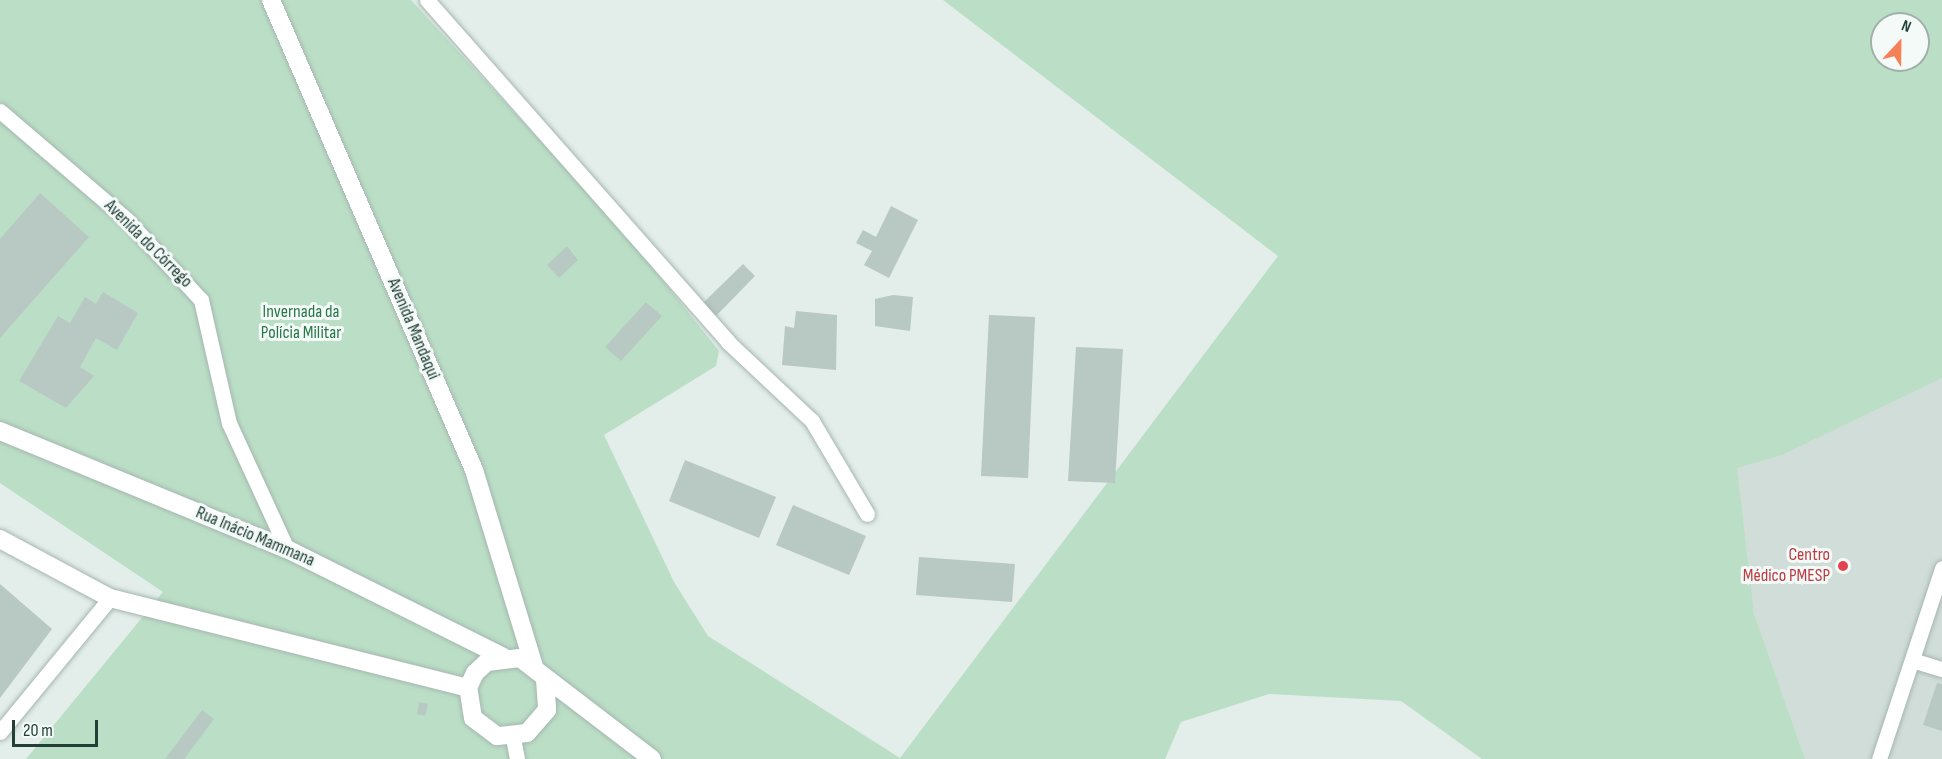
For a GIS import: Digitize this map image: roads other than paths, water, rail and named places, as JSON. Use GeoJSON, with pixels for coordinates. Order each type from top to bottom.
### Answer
{"type":"FeatureCollection","features":[{"type":"Feature","properties":{"kind":"street","name":"Avenida Mandaqui"},"geometry":{"type":"LineString","coordinates":[[270,0],[474,470],[539,673]]}},
{"type":"Feature","properties":{"kind":"street","name":"Rua Inácio Mammana"},"geometry":{"type":"LineString","coordinates":[[0,431],[287,549],[539,673],[652,759]]}},
{"type":"Feature","properties":{"kind":"street"},"geometry":{"type":"LineString","coordinates":[[0,539],[110,598],[468,687]]}},
{"type":"Feature","properties":{"kind":"street"},"geometry":{"type":"LineString","coordinates":[[504,657],[487,662],[468,687],[473,718],[497,736],[513,738],[539,723],[548,702],[539,673]]}},
{"type":"Feature","properties":{"kind":"lane"},"geometry":{"type":"LineString","coordinates":[[427,0],[728,342],[812,421],[867,514]]}},
{"type":"Feature","properties":{"kind":"lane","name":"Avenida do Córrego"},"geometry":{"type":"LineString","coordinates":[[0,111],[127,220],[201,300],[229,423],[287,549]]}},
{"type":"Feature","properties":{"kind":"lane"},"geometry":{"type":"LineString","coordinates":[[1879,759],[1942,568]]}},
{"type":"Feature","properties":{"kind":"lane"},"geometry":{"type":"LineString","coordinates":[[0,732],[110,598]]}},
{"type":"Feature","properties":{"kind":"lane"},"geometry":{"type":"LineString","coordinates":[[1912,660],[1942,669]]}},
{"type":"Feature","properties":{"kind":"lane"},"geometry":{"type":"LineString","coordinates":[[513,738],[517,759]]}},
{"type":"Feature","properties":{"kind":"place","name":"Centro Médico PMESP"},"geometry":{"type":"Point","coordinates":[1843,566]}},
{"type":"Feature","properties":{"kind":"park label","name":"Invernada da Polícia Militar"},"geometry":{"type":"Point","coordinates":[301,323]}}]}
